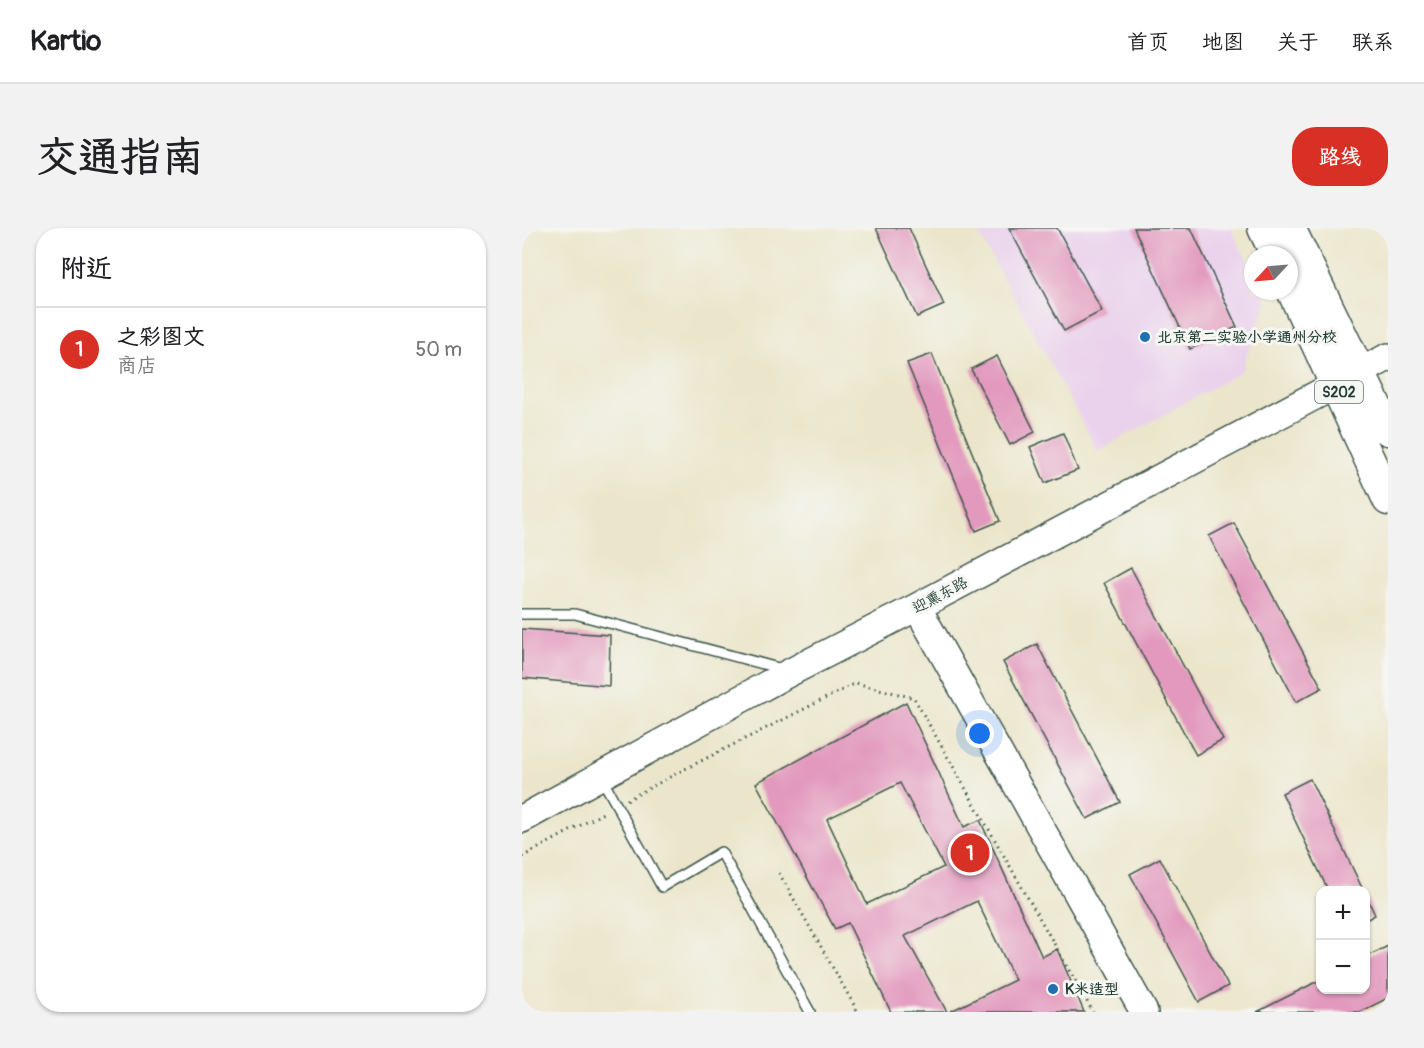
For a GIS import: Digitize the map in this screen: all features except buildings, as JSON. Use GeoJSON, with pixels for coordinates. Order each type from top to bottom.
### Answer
{"type":"FeatureCollection","features":[{"type":"Feature","properties":{"kind":"main road"},"geometry":{"type":"LineString","coordinates":[[1263,228],[1272,246]]}},
{"type":"Feature","properties":{"kind":"main road","name":"S202"},"geometry":{"type":"LineString","coordinates":[[1290,228],[1348,378],[1388,500]]}},
{"type":"Feature","properties":{"kind":"main road","name":"S202"},"geometry":{"type":"LineString","coordinates":[[1298,298],[1348,378],[1388,430]]}},
{"type":"Feature","properties":{"kind":"street","name":"迎熏东路"},"geometry":{"type":"LineString","coordinates":[[522,819],[793,672],[1388,357]]}},
{"type":"Feature","properties":{"kind":"street"},"geometry":{"type":"LineString","coordinates":[[917,607],[1144,1012]]}},
{"type":"Feature","properties":{"kind":"lane"},"geometry":{"type":"LineString","coordinates":[[522,614],[575,614],[793,672]]}},
{"type":"Feature","properties":{"kind":"lane"},"geometry":{"type":"LineString","coordinates":[[600,776],[662,887],[721,852],[810,1012]]}},
{"type":"Feature","properties":{"kind":"path"},"geometry":{"type":"LineString","coordinates":[[522,857],[692,766],[856,683],[914,698],[1094,1012]]}},
{"type":"Feature","properties":{"kind":"path"},"geometry":{"type":"LineString","coordinates":[[779,873],[858,1012]]}},
{"type":"Feature","properties":{"kind":"shaded area","name":"北京第二实验小学通州分校"},"geometry":{"type":"Polygon","coordinates":[[[976,228],[1231,228],[1244,255],[1244,300],[1267,301],[1241,372],[1098,451],[976,228]]]}},
{"type":"Feature","properties":{"kind":"place","name":"北京第二实验小学通州分校"},"geometry":{"type":"Point","coordinates":[1145,337]}},
{"type":"Feature","properties":{"kind":"place","name":"之彩图文"},"geometry":{"type":"Point","coordinates":[970,853]}},
{"type":"Feature","properties":{"kind":"place","name":"K米造型"},"geometry":{"type":"Point","coordinates":[1053,989]}}]}
